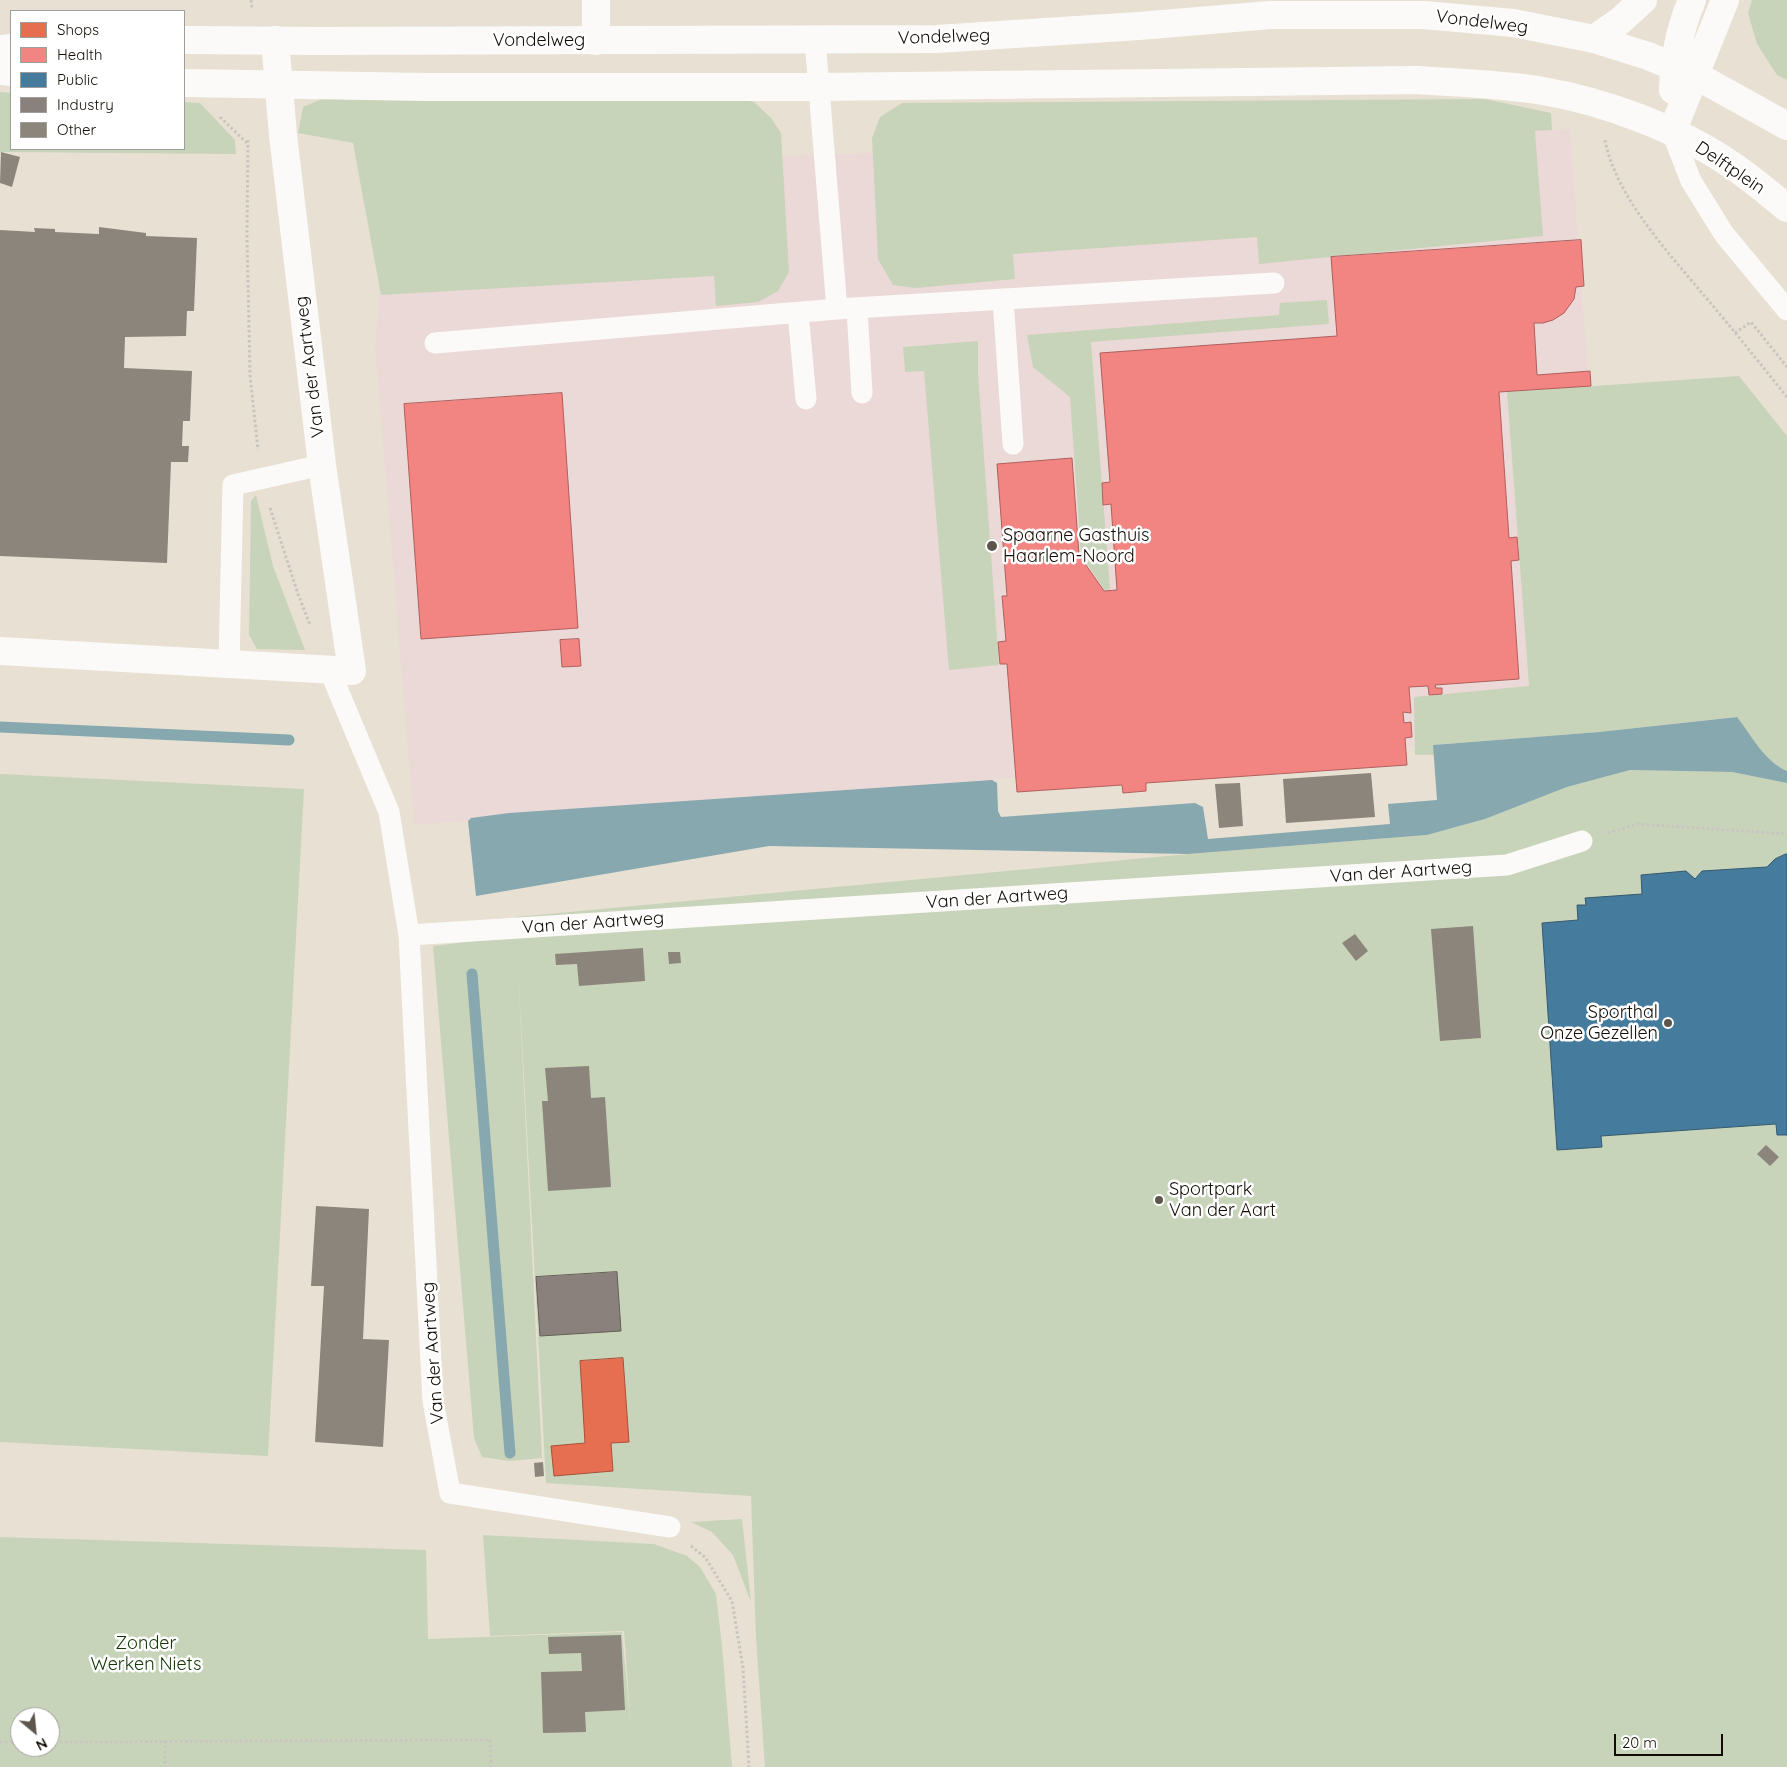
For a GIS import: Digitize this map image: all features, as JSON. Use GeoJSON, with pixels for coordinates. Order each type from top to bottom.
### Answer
{"type":"FeatureCollection","features":[{"type":"Feature","properties":{"kind":"main road"},"geometry":{"type":"LineString","coordinates":[[596,0],[596,40]]}},
{"type":"Feature","properties":{"kind":"main road"},"geometry":{"type":"LineString","coordinates":[[1594,39],[1620,21],[1643,0]]}},
{"type":"Feature","properties":{"kind":"main road"},"geometry":{"type":"LineString","coordinates":[[185,83],[426,87],[818,87],[1418,80],[1516,87],[1544,91],[1598,104],[1672,132],[1684,71],[1687,13],[1692,0]]}},
{"type":"Feature","properties":{"kind":"main road"},"geometry":{"type":"LineString","coordinates":[[1684,71],[1725,0]]}},
{"type":"Feature","properties":{"kind":"main road","name":"Vondelweg"},"geometry":{"type":"LineString","coordinates":[[185,40],[937,39],[1139,26],[1270,15],[1424,15],[1513,23],[1594,39],[1684,71]]}},
{"type":"Feature","properties":{"kind":"main road","name":"Van der Aartweg"},"geometry":{"type":"LineString","coordinates":[[0,651],[352,671],[322,465],[283,135],[274,40]]}},
{"type":"Feature","properties":{"kind":"main road"},"geometry":{"type":"LineString","coordinates":[[1684,71],[1787,126]]}},
{"type":"Feature","properties":{"kind":"main road","name":"Delftplein"},"geometry":{"type":"LineString","coordinates":[[1672,132],[1729,163],[1787,208]]}},
{"type":"Feature","properties":{"kind":"lane"},"geometry":{"type":"LineString","coordinates":[[815,40],[818,87],[847,309],[862,393]]}},
{"type":"Feature","properties":{"kind":"lane"},"geometry":{"type":"LineString","coordinates":[[1672,132],[1691,181],[1724,234],[1787,310]]}},
{"type":"Feature","properties":{"kind":"lane"},"geometry":{"type":"LineString","coordinates":[[435,343],[847,309],[1274,283]]}},
{"type":"Feature","properties":{"kind":"lane"},"geometry":{"type":"LineString","coordinates":[[1003,299],[1013,444]]}},
{"type":"Feature","properties":{"kind":"lane"},"geometry":{"type":"LineString","coordinates":[[798,313],[806,399]]}},
{"type":"Feature","properties":{"kind":"lane"},"geometry":{"type":"LineString","coordinates":[[228,664],[233,485],[322,465]]}},
{"type":"Feature","properties":{"kind":"lane","name":"Van der Aartweg"},"geometry":{"type":"LineString","coordinates":[[329,669],[389,812],[409,935],[433,1401],[450,1493],[670,1527]]}},
{"type":"Feature","properties":{"kind":"lane","name":"Van der Aartweg"},"geometry":{"type":"LineString","coordinates":[[409,935],[1507,865],[1582,841]]}},
{"type":"Feature","properties":{"kind":"path"},"geometry":{"type":"LineString","coordinates":[[1598,104],[1607,149],[1625,192],[1668,252],[1787,397]]}},
{"type":"Feature","properties":{"kind":"path"},"geometry":{"type":"LineString","coordinates":[[215,112],[248,144],[247,236],[250,375],[256,439],[268,502],[298,594],[329,669]]}},
{"type":"Feature","properties":{"kind":"path"},"geometry":{"type":"LineString","coordinates":[[1735,333],[1751,322],[1787,367]]}},
{"type":"Feature","properties":{"kind":"path"},"geometry":{"type":"LineString","coordinates":[[1582,841],[1638,824],[1787,834]]}},
{"type":"Feature","properties":{"kind":"path"},"geometry":{"type":"LineString","coordinates":[[670,1527],[705,1557],[732,1600],[744,1668],[750,1767]]}},
{"type":"Feature","properties":{"kind":"path"},"geometry":{"type":"LineString","coordinates":[[60,1742],[490,1740],[492,1767]]}},
{"type":"Feature","properties":{"kind":"path"},"geometry":{"type":"LineString","coordinates":[[165,1741],[165,1767]]}},
{"type":"Feature","properties":{"kind":"shaded area","name":"Spaarne Gasthuis Haarlem-Noord"},"geometry":{"type":"Polygon","coordinates":[[[1570,129],[1587,360],[1599,732],[414,825],[375,348],[388,169],[1570,129]]]}},
{"type":"Feature","properties":{"kind":"green space"},"geometry":{"type":"Polygon","coordinates":[[[1752,0],[1787,0],[1787,80],[1777,75],[1757,44],[1748,13],[1752,0]]]}},
{"type":"Feature","properties":{"kind":"green space"},"geometry":{"type":"Polygon","coordinates":[[[0,92],[10,93],[10,150],[185,150],[185,102],[200,103],[235,140],[236,154],[1,152],[0,154],[0,92]]]}},
{"type":"Feature","properties":{"kind":"green space"},"geometry":{"type":"Polygon","coordinates":[[[729,97],[754,102],[771,118],[781,133],[789,272],[778,291],[758,302],[716,306],[714,276],[381,295],[353,143],[298,133],[303,107],[324,98],[729,97]]]}},
{"type":"Feature","properties":{"kind":"green space"},"geometry":{"type":"Polygon","coordinates":[[[1485,99],[1551,113],[1552,130],[1535,131],[1543,236],[1259,264],[1257,237],[1013,254],[1015,279],[916,288],[893,285],[878,259],[872,138],[880,117],[902,103],[1485,99]]]}},
{"type":"Feature","properties":{"kind":"green space"},"geometry":{"type":"Polygon","coordinates":[[[1327,300],[1329,324],[1091,342],[1110,589],[1104,590],[1081,554],[1070,397],[1033,367],[1027,335],[1279,315],[1280,303],[1327,300]]]}},
{"type":"Feature","properties":{"kind":"green space"},"geometry":{"type":"Polygon","coordinates":[[[978,341],[978,373],[999,665],[949,670],[924,371],[905,372],[903,347],[978,341]]]}},
{"type":"Feature","properties":{"kind":"green space"},"geometry":{"type":"Polygon","coordinates":[[[1739,376],[1787,436],[1787,771],[1765,755],[1736,717],[1599,732],[1433,745],[1434,755],[1415,755],[1414,697],[1529,686],[1507,392],[1739,376]]]}},
{"type":"Feature","properties":{"kind":"green space"},"geometry":{"type":"Polygon","coordinates":[[[256,495],[273,566],[305,650],[257,649],[249,635],[251,501],[256,495]]]}},
{"type":"Feature","properties":{"kind":"green space","name":"Sportpark Van der Aart"},"geometry":{"type":"Polygon","coordinates":[[[1630,770],[1732,772],[1787,783],[1787,1767],[765,1767],[756,1638],[751,1496],[546,1483],[518,967],[542,1458],[509,1461],[482,1457],[474,1438],[433,946],[517,936],[516,917],[1188,854],[1427,835],[1485,819],[1567,787],[1630,770]]]}},
{"type":"Feature","properties":{"kind":"green space"},"geometry":{"type":"Polygon","coordinates":[[[0,774],[304,789],[268,1456],[0,1442],[0,774]]]}},
{"type":"Feature","properties":{"kind":"green space"},"geometry":{"type":"Polygon","coordinates":[[[742,1519],[751,1602],[733,1555],[712,1532],[691,1522],[742,1519]]]}},
{"type":"Feature","properties":{"kind":"green space","name":"Zonder Werken Niets"},"geometry":{"type":"Polygon","coordinates":[[[483,1535],[654,1544],[687,1556],[700,1567],[716,1594],[732,1767],[0,1767],[0,1537],[426,1550],[428,1639],[622,1632],[631,1727],[624,1631],[490,1636],[483,1535]]]}},
{"type":"Feature","properties":{"kind":"water"},"geometry":{"type":"Polygon","coordinates":[[[1737,717],[1765,755],[1787,771],[1787,783],[1732,772],[1630,770],[1567,787],[1485,819],[1427,835],[1188,854],[769,846],[476,896],[468,821],[471,818],[509,813],[992,780],[997,783],[998,811],[1001,817],[1195,803],[1203,807],[1208,839],[1390,824],[1388,804],[1437,800],[1433,745],[1599,732],[1737,717]]]}},
{"type":"Feature","properties":{"kind":"building: Shops"},"geometry":{"type":"Polygon","coordinates":[[[623,1358],[629,1442],[611,1443],[613,1471],[554,1476],[551,1446],[585,1443],[580,1361],[623,1358]]]}},
{"type":"Feature","properties":{"kind":"building: Health"},"geometry":{"type":"Polygon","coordinates":[[[1581,240],[1584,286],[1576,287],[1574,299],[1564,313],[1553,320],[1534,323],[1537,375],[1590,371],[1591,386],[1499,392],[1509,538],[1517,537],[1519,560],[1511,561],[1519,679],[1435,685],[1436,688],[1442,688],[1442,694],[1429,695],[1428,686],[1409,687],[1411,713],[1403,712],[1404,723],[1411,722],[1412,737],[1405,738],[1407,765],[1146,783],[1146,791],[1123,793],[1122,785],[1017,792],[1007,664],[1000,664],[998,642],[1006,641],[1002,596],[1007,596],[997,464],[1072,458],[1079,555],[1104,591],[1117,590],[1111,504],[1103,505],[1102,483],[1110,482],[1100,353],[1337,336],[1331,257],[1581,240]]]}},
{"type":"Feature","properties":{"kind":"building: Health"},"geometry":{"type":"Polygon","coordinates":[[[562,393],[578,628],[421,639],[404,404],[562,393]]]}},
{"type":"Feature","properties":{"kind":"building: Health"},"geometry":{"type":"Polygon","coordinates":[[[579,639],[581,666],[562,667],[560,640],[579,639]]]}},
{"type":"Feature","properties":{"kind":"building: Public","name":"Sporthal Onze Gezellen"},"geometry":{"type":"Polygon","coordinates":[[[1786,854],[1787,1135],[1777,1135],[1776,1124],[1601,1136],[1602,1147],[1557,1150],[1542,923],[1578,920],[1577,905],[1586,905],[1585,898],[1642,894],[1641,875],[1686,871],[1695,879],[1702,871],[1767,867],[1775,859],[1786,854]]]}},
{"type":"Feature","properties":{"kind":"building: Industry"},"geometry":{"type":"Polygon","coordinates":[[[617,1272],[621,1331],[540,1336],[536,1277],[617,1272]]]}},
{"type":"Feature","properties":{"kind":"building: Other"},"geometry":{"type":"Polygon","coordinates":[[[1,152],[20,157],[12,187],[0,183],[1,152]]]}},
{"type":"Feature","properties":{"kind":"building: Other"},"geometry":{"type":"Polygon","coordinates":[[[99,227],[146,233],[146,236],[197,238],[194,311],[187,311],[186,336],[125,337],[124,368],[192,371],[190,421],[183,421],[182,446],[189,446],[188,462],[171,462],[167,563],[0,556],[0,230],[35,232],[34,228],[55,229],[55,232],[99,234],[99,227]]]}},
{"type":"Feature","properties":{"kind":"building: Other"},"geometry":{"type":"Polygon","coordinates":[[[1371,773],[1375,817],[1286,823],[1283,779],[1371,773]]]}},
{"type":"Feature","properties":{"kind":"building: Other"},"geometry":{"type":"Polygon","coordinates":[[[1240,783],[1243,826],[1219,828],[1215,784],[1240,783]]]}},
{"type":"Feature","properties":{"kind":"building: Other"},"geometry":{"type":"Polygon","coordinates":[[[1473,926],[1481,1038],[1440,1041],[1431,929],[1473,926]]]}},
{"type":"Feature","properties":{"kind":"building: Other"},"geometry":{"type":"Polygon","coordinates":[[[1355,934],[1368,951],[1356,961],[1342,943],[1355,934]]]}},
{"type":"Feature","properties":{"kind":"building: Other"},"geometry":{"type":"Polygon","coordinates":[[[643,948],[645,981],[579,986],[577,964],[556,965],[555,954],[643,948]]]}},
{"type":"Feature","properties":{"kind":"building: Other"},"geometry":{"type":"Polygon","coordinates":[[[668,952],[680,952],[681,963],[669,964],[668,952]]]}},
{"type":"Feature","properties":{"kind":"building: Other"},"geometry":{"type":"Polygon","coordinates":[[[589,1066],[591,1098],[605,1097],[611,1187],[548,1191],[542,1101],[548,1101],[545,1068],[589,1066]]]}},
{"type":"Feature","properties":{"kind":"building: Other"},"geometry":{"type":"Polygon","coordinates":[[[1766,1145],[1779,1157],[1770,1166],[1757,1154],[1766,1145]]]}},
{"type":"Feature","properties":{"kind":"building: Other"},"geometry":{"type":"Polygon","coordinates":[[[316,1206],[369,1209],[363,1339],[389,1340],[383,1447],[315,1442],[324,1286],[311,1286],[316,1206]]]}},
{"type":"Feature","properties":{"kind":"building: Other"},"geometry":{"type":"Polygon","coordinates":[[[543,1462],[544,1476],[535,1477],[534,1463],[543,1462]]]}},
{"type":"Feature","properties":{"kind":"building: Other"},"geometry":{"type":"Polygon","coordinates":[[[621,1635],[625,1710],[585,1712],[586,1732],[543,1733],[541,1672],[582,1671],[581,1653],[549,1654],[548,1637],[621,1635]]]}},
{"type":"Feature","properties":{"kind":"waterway"},"geometry":{"type":"LineString","coordinates":[[0,727],[289,740]]}},
{"type":"Feature","properties":{"kind":"waterway"},"geometry":{"type":"LineString","coordinates":[[472,974],[510,1453]]}},
{"type":"Feature","properties":{"kind":"place","name":"Spaarne Gasthuis Haarlem-Noord"},"geometry":{"type":"Point","coordinates":[992,546]}},
{"type":"Feature","properties":{"kind":"place","name":"Sporthal Onze Gezellen"},"geometry":{"type":"Point","coordinates":[1668,1023]}},
{"type":"Feature","properties":{"kind":"place","name":"Sportpark Van der Aart"},"geometry":{"type":"Point","coordinates":[1159,1200]}}]}
